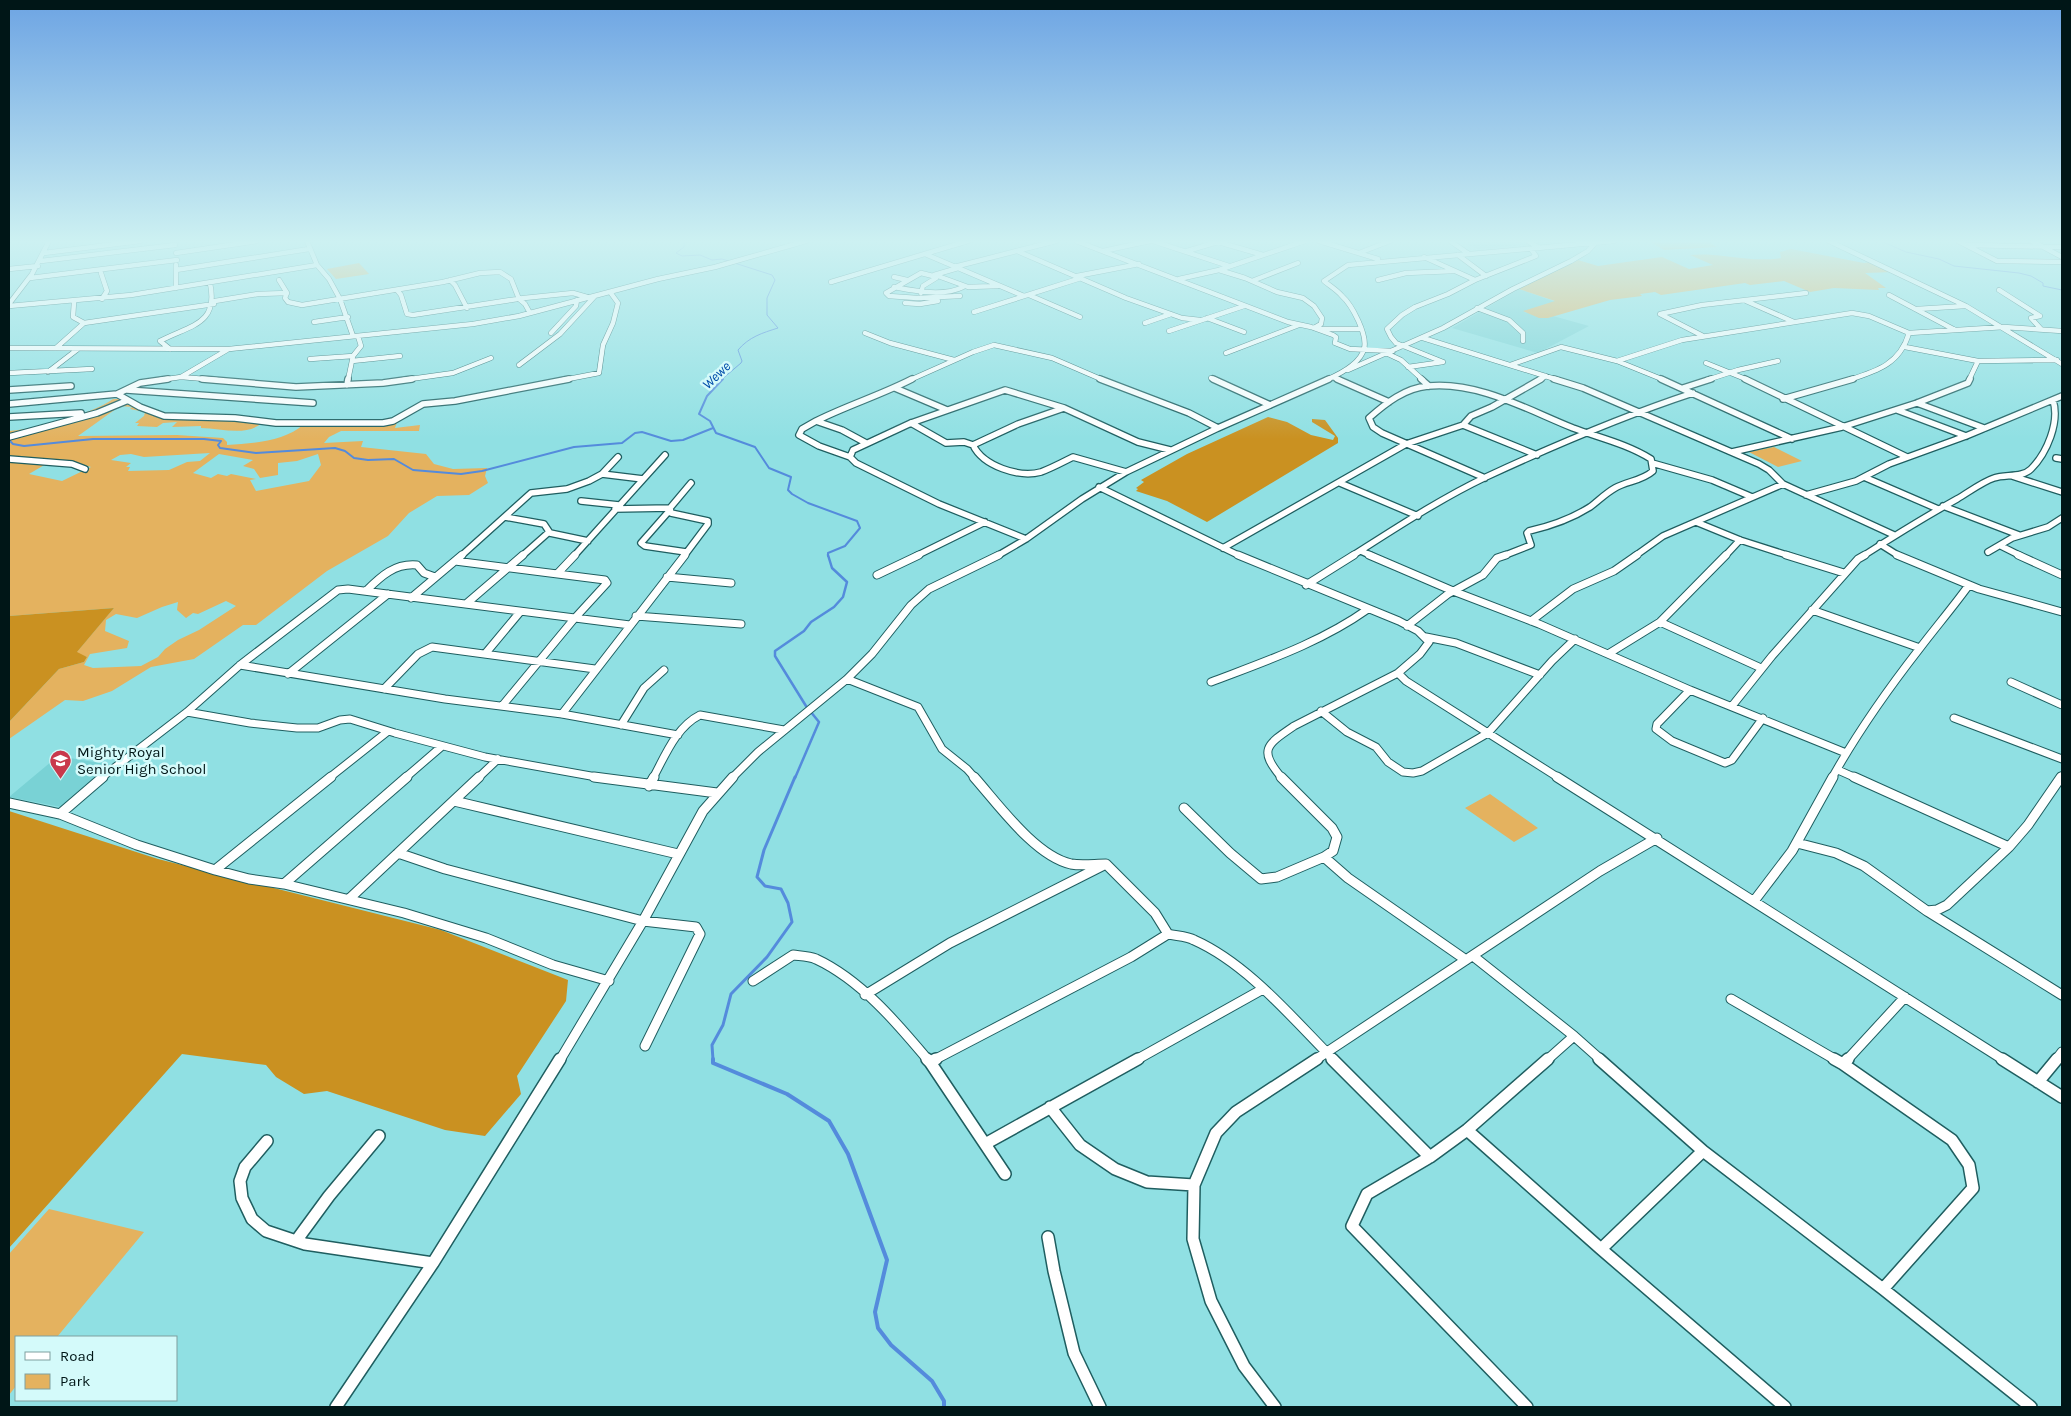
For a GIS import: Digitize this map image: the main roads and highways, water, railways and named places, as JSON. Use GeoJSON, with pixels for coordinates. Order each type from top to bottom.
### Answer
{"type":"FeatureCollection","features":[{"type":"Feature","properties":{"kind":"waterway","name":"Wewe"},"geometry":{"type":"LineString","coordinates":[[721,380],[741,363],[738,350],[742,346],[756,336],[778,328],[767,315],[767,307]]}},
{"type":"Feature","properties":{"kind":"waterway"},"geometry":{"type":"LineString","coordinates":[[723,379],[707,396],[699,414],[710,421],[716,433],[755,447],[769,468],[791,477],[788,490],[792,494],[808,503],[857,521],[860,528],[845,546],[828,553],[828,555]]}},
{"type":"Feature","properties":{"kind":"waterway"},"geometry":{"type":"LineString","coordinates":[[9,440],[13,444],[24,446],[93,439],[204,439],[221,441],[218,445],[220,448],[256,453],[335,448],[345,451],[354,458],[368,460],[394,459],[413,470],[461,474],[482,471],[574,447],[622,443],[635,433],[642,432],[671,441],[683,440],[713,428]]}},
{"type":"Feature","properties":{"kind":"waterway"},"geometry":{"type":"LineString","coordinates":[[795,778],[819,722],[806,706],[775,656],[775,651],[804,631],[811,622],[834,607],[843,597],[847,582],[832,568],[828,555]]}},
{"type":"Feature","properties":{"kind":"waterway"},"geometry":{"type":"LineString","coordinates":[[713,1060],[712,1045],[723,1025],[731,994],[767,957],[792,922],[788,903],[781,889],[765,886],[757,877],[764,850],[795,777]]}},
{"type":"Feature","properties":{"kind":"waterway"},"geometry":{"type":"LineString","coordinates":[[713,1060],[713,1063],[787,1094],[829,1121],[848,1154],[887,1260],[875,1312],[878,1328],[891,1345],[932,1381],[944,1401],[944,1407]]}},
{"type":"Feature","properties":{"kind":"place","name":"Mighty Royal Senior High School"},"geometry":{"type":"Point","coordinates":[61,780]}}]}
